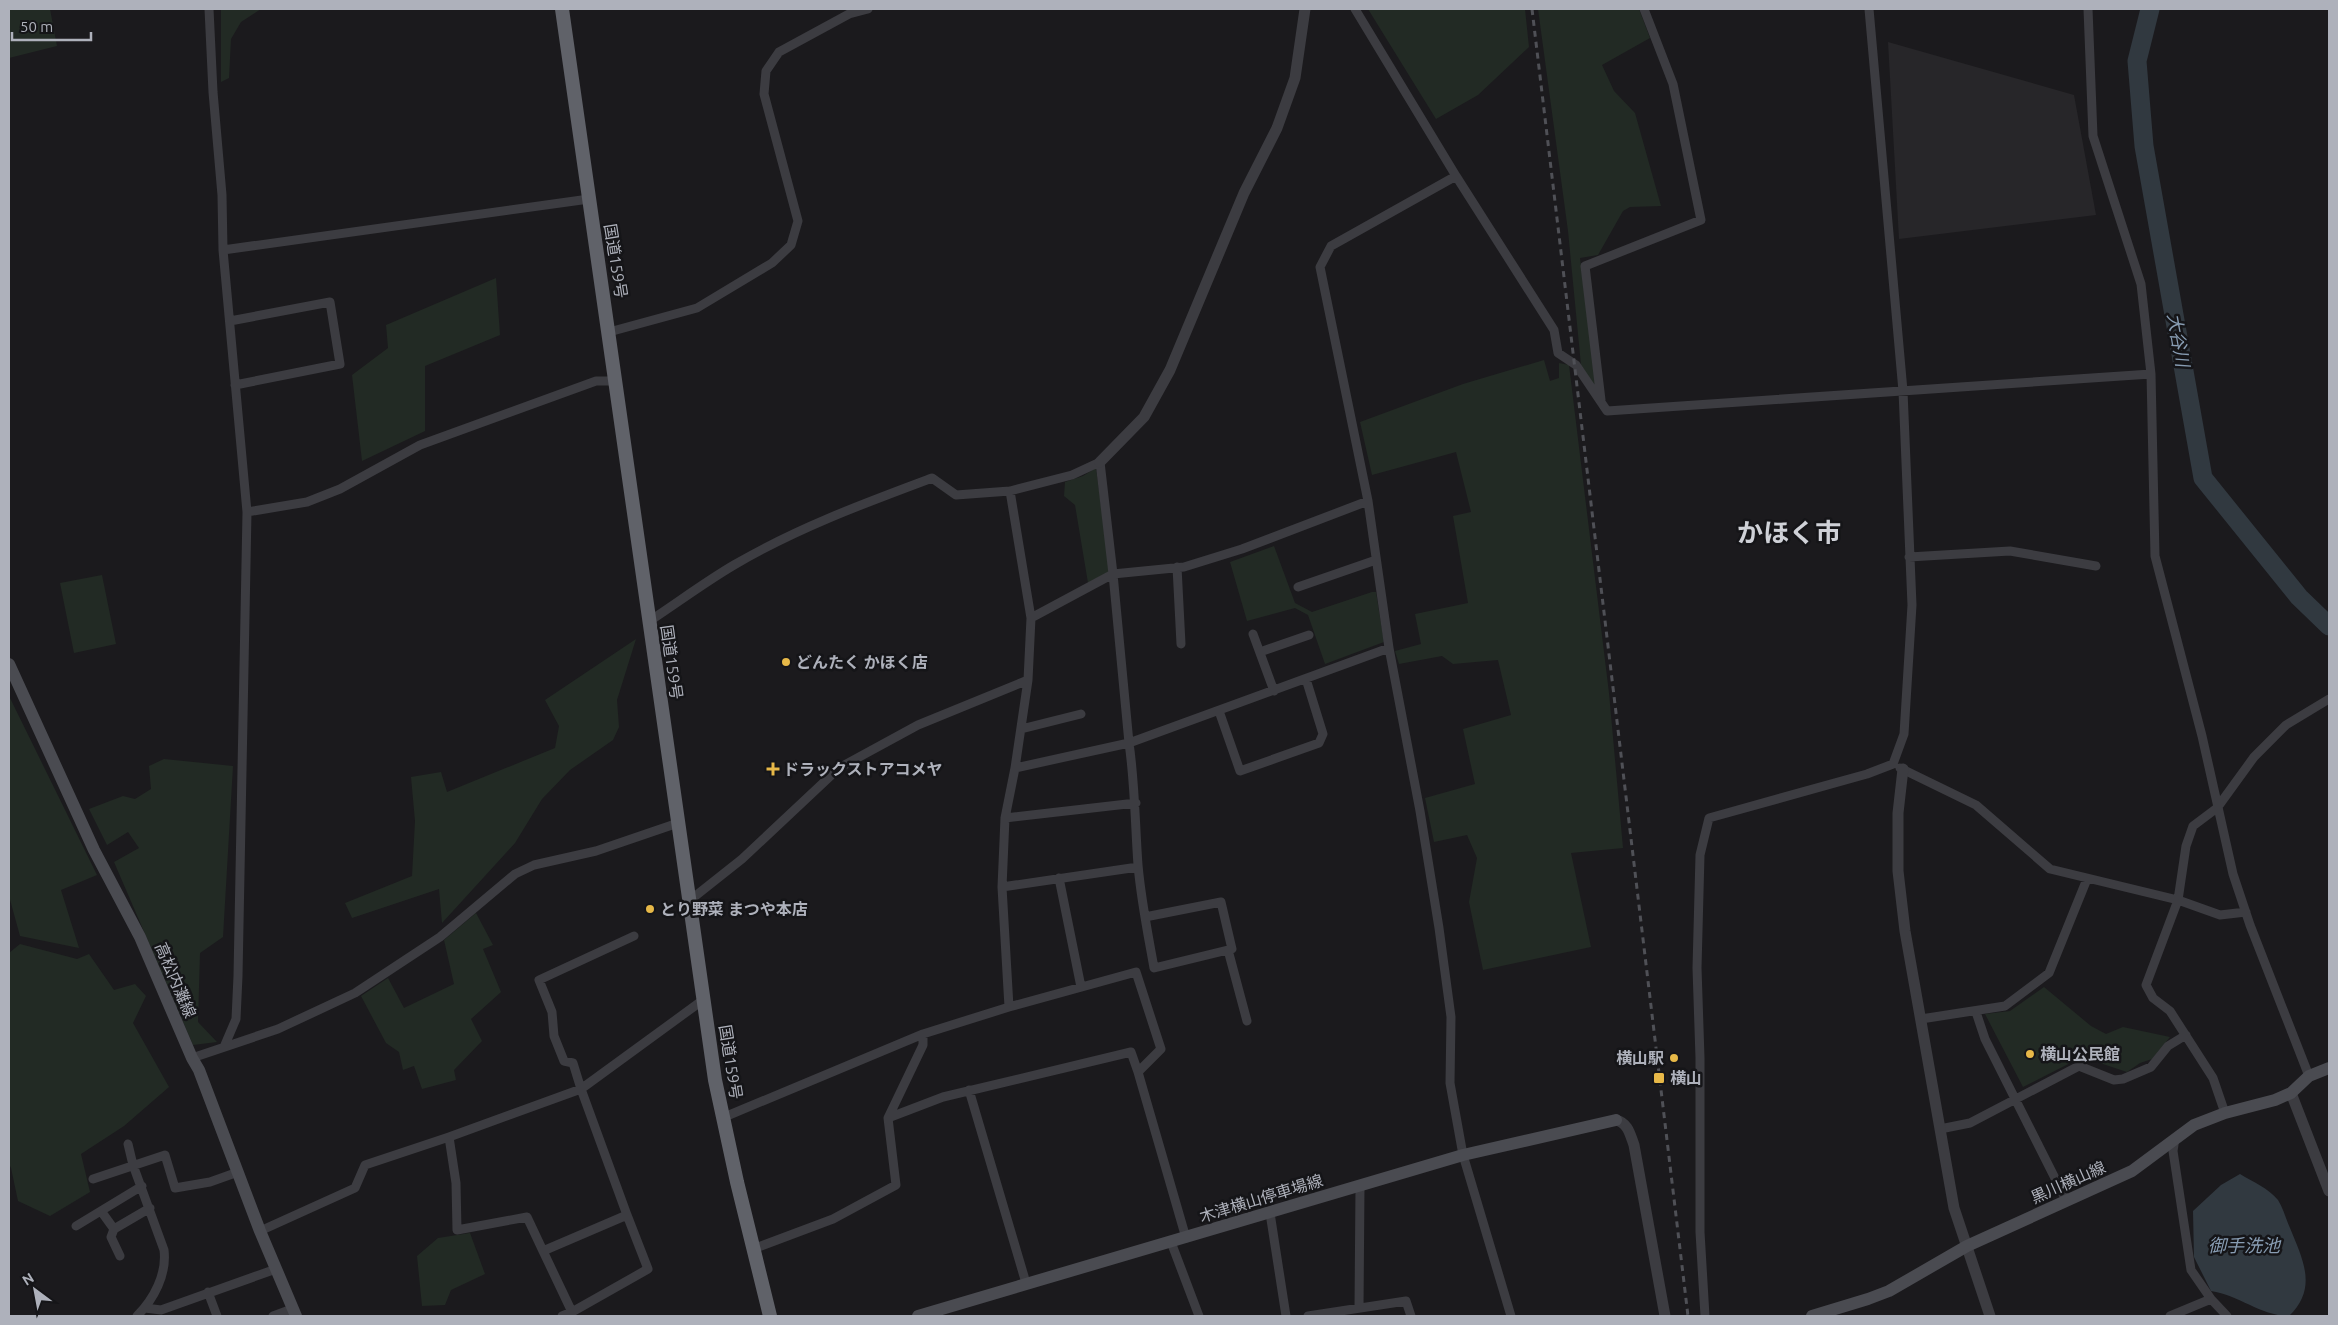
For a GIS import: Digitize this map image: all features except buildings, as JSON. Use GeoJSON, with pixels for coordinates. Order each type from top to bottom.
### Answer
{"type":"FeatureCollection","features":[{"type":"Feature","properties":{"kind":"highway","name":"国道159号"},"geometry":{"type":"LineString","coordinates":[[562,9],[703,1000],[722,1118],[770,1316]]}},
{"type":"Feature","properties":{"kind":"main road","name":"高松内灘線"},"geometry":{"type":"LineString","coordinates":[[9,664],[94,850],[140,937],[192,1058],[199,1070],[260,1231],[294,1313]]}},
{"type":"Feature","properties":{"kind":"main road","name":"黒川横山線"},"geometry":{"type":"LineString","coordinates":[[1812,1316],[1868,1300],[1889,1290],[1967,1246],[2132,1171],[2194,1125],[2224,1113],[2275,1100],[2291,1093],[2309,1076],[2329,1068]]}},
{"type":"Feature","properties":{"kind":"main road","name":"木津横山停車場線"},"geometry":{"type":"LineString","coordinates":[[918,1316],[1463,1156],[1616,1120]]}},
{"type":"Feature","properties":{"kind":"street"},"geometry":{"type":"LineString","coordinates":[[209,9],[213,92],[222,195],[223,250],[247,512],[238,976],[236,1019],[224,1047]]}},
{"type":"Feature","properties":{"kind":"street"},"geometry":{"type":"LineString","coordinates":[[609,332],[697,308],[772,263],[791,245],[798,221],[764,94],[766,71],[779,52],[849,14],[868,9]]}},
{"type":"Feature","properties":{"kind":"street"},"geometry":{"type":"LineString","coordinates":[[648,622],[733,565],[771,545],[835,514],[932,478],[956,495],[1010,491],[1072,475],[1100,462],[1144,417],[1170,370],[1244,193],[1277,128],[1295,78],[1305,9]]}},
{"type":"Feature","properties":{"kind":"street"},"geometry":{"type":"LineString","coordinates":[[1355,9],[1456,176],[1554,330],[1558,353],[1576,365],[1607,410],[1615,411],[2151,374]]}},
{"type":"Feature","properties":{"kind":"street"},"geometry":{"type":"LineString","coordinates":[[1601,402],[1585,266],[1702,220],[1673,84],[1644,9]]}},
{"type":"Feature","properties":{"kind":"street"},"geometry":{"type":"LineString","coordinates":[[1869,9],[1903,391],[1912,605],[1904,734],[1898,766],[1898,871],[1905,931],[1954,1208],[1990,1316]]}},
{"type":"Feature","properties":{"kind":"street"},"geometry":{"type":"LineString","coordinates":[[2088,9],[2093,136],[2141,284],[2151,374],[2155,556],[2202,736],[2233,874],[2309,1076]]}},
{"type":"Feature","properties":{"kind":"street"},"geometry":{"type":"LineString","coordinates":[[1456,176],[1331,246],[1320,267],[1368,501],[1389,648],[1420,812],[1439,928],[1451,1017],[1450,1083],[1463,1156],[1511,1316]]}},
{"type":"Feature","properties":{"kind":"street"},"geometry":{"type":"LineString","coordinates":[[223,250],[589,199]]}},
{"type":"Feature","properties":{"kind":"street"},"geometry":{"type":"LineString","coordinates":[[230,320],[330,302],[340,364],[236,385]]}},
{"type":"Feature","properties":{"kind":"street"},"geometry":{"type":"LineString","coordinates":[[247,512],[307,502],[340,489],[420,445],[596,381],[615,381]]}},
{"type":"Feature","properties":{"kind":"street"},"geometry":{"type":"LineString","coordinates":[[1100,462],[1136,803],[1138,867],[1154,968]]}},
{"type":"Feature","properties":{"kind":"street"},"geometry":{"type":"LineString","coordinates":[[1009,1006],[1002,886],[1005,818],[1015,768],[1028,680],[1031,618],[1010,491]]}},
{"type":"Feature","properties":{"kind":"street"},"geometry":{"type":"LineString","coordinates":[[1031,618],[1113,574],[1177,567],[1242,549],[1368,501]]}},
{"type":"Feature","properties":{"kind":"street"},"geometry":{"type":"LineString","coordinates":[[1910,557],[2010,551],[2096,566]]}},
{"type":"Feature","properties":{"kind":"street"},"geometry":{"type":"LineString","coordinates":[[1298,587],[1376,560]]}},
{"type":"Feature","properties":{"kind":"street"},"geometry":{"type":"LineString","coordinates":[[1177,567],[1181,644]]}},
{"type":"Feature","properties":{"kind":"street"},"geometry":{"type":"LineString","coordinates":[[1253,634],[1274,691]]}},
{"type":"Feature","properties":{"kind":"street"},"geometry":{"type":"LineString","coordinates":[[1260,652],[1310,635]]}},
{"type":"Feature","properties":{"kind":"street"},"geometry":{"type":"LineString","coordinates":[[1015,768],[1130,743],[1389,648]]}},
{"type":"Feature","properties":{"kind":"street"},"geometry":{"type":"LineString","coordinates":[[1219,711],[1240,771],[1319,743],[1323,734],[1306,679]]}},
{"type":"Feature","properties":{"kind":"street"},"geometry":{"type":"LineString","coordinates":[[689,901],[742,858],[839,768],[918,725],[1028,680]]}},
{"type":"Feature","properties":{"kind":"street"},"geometry":{"type":"LineString","coordinates":[[2224,1113],[2213,1078],[2170,1011],[2153,998],[2146,985],[2178,900],[2186,846],[2193,826],[2217,808],[2254,757],[2286,726],[2329,699]]}},
{"type":"Feature","properties":{"kind":"street"},"geometry":{"type":"LineString","coordinates":[[1021,729],[1081,714]]}},
{"type":"Feature","properties":{"kind":"street"},"geometry":{"type":"LineString","coordinates":[[1705,1316],[1700,1232],[1696,968],[1700,855],[1709,818],[1898,766],[1976,805],[2050,869],[2178,900],[2220,915],[2246,912]]}},
{"type":"Feature","properties":{"kind":"street"},"geometry":{"type":"LineString","coordinates":[[1005,818],[1136,803]]}},
{"type":"Feature","properties":{"kind":"street"},"geometry":{"type":"LineString","coordinates":[[192,1058],[278,1029],[355,993],[440,937],[515,874],[534,865],[596,851],[678,823]]}},
{"type":"Feature","properties":{"kind":"street"},"geometry":{"type":"LineString","coordinates":[[1002,886],[1138,867]]}},
{"type":"Feature","properties":{"kind":"street"},"geometry":{"type":"LineString","coordinates":[[1059,878],[1081,987]]}},
{"type":"Feature","properties":{"kind":"street"},"geometry":{"type":"LineString","coordinates":[[1921,1018],[1976,1012],[2005,1006],[2050,973],[2087,879]]}},
{"type":"Feature","properties":{"kind":"street"},"geometry":{"type":"LineString","coordinates":[[722,1118],[923,1034],[1009,1006],[1232,949],[1221,902],[1145,917]]}},
{"type":"Feature","properties":{"kind":"street"},"geometry":{"type":"LineString","coordinates":[[562,1316],[648,1269],[573,1063],[564,1061],[554,1036],[552,1012],[539,980],[634,936]]}},
{"type":"Feature","properties":{"kind":"street"},"geometry":{"type":"LineString","coordinates":[[1228,950],[1247,1021]]}},
{"type":"Feature","properties":{"kind":"street"},"geometry":{"type":"LineString","coordinates":[[1136,972],[1161,1049],[1138,1072]]}},
{"type":"Feature","properties":{"kind":"street"},"geometry":{"type":"LineString","coordinates":[[260,1231],[354,1188],[366,1166],[581,1089],[703,1000]]}},
{"type":"Feature","properties":{"kind":"street"},"geometry":{"type":"LineString","coordinates":[[1976,1012],[1985,1039],[2066,1200]]}},
{"type":"Feature","properties":{"kind":"street"},"geometry":{"type":"LineString","coordinates":[[754,1249],[833,1219],[896,1185],[888,1118],[923,1045],[923,1034]]}},
{"type":"Feature","properties":{"kind":"street"},"geometry":{"type":"LineString","coordinates":[[1940,1129],[1970,1123],[2079,1066],[2114,1080],[2123,1078],[2151,1067],[2168,1046],[2186,1035]]}},
{"type":"Feature","properties":{"kind":"street"},"geometry":{"type":"LineString","coordinates":[[888,1118],[943,1097],[1131,1052],[1186,1238]]}},
{"type":"Feature","properties":{"kind":"street"},"geometry":{"type":"LineString","coordinates":[[969,1090],[1026,1283]]}},
{"type":"Feature","properties":{"kind":"street"},"geometry":{"type":"LineString","coordinates":[[2291,1093],[2329,1191]]}},
{"type":"Feature","properties":{"kind":"street"},"geometry":{"type":"LineString","coordinates":[[1616,1120],[1628,1127],[1634,1145],[1665,1316]]}},
{"type":"Feature","properties":{"kind":"street"},"geometry":{"type":"LineString","coordinates":[[449,1137],[456,1183],[458,1230],[527,1217],[572,1312]]}},
{"type":"Feature","properties":{"kind":"street"},"geometry":{"type":"LineString","coordinates":[[2176,1138],[2172,1151],[2191,1270],[2227,1316]]}},
{"type":"Feature","properties":{"kind":"street"},"geometry":{"type":"LineString","coordinates":[[128,1144],[133,1165],[150,1208],[165,1258],[163,1274],[146,1312]]}},
{"type":"Feature","properties":{"kind":"street"},"geometry":{"type":"LineString","coordinates":[[93,1179],[165,1156],[176,1188],[210,1182],[238,1172]]}},
{"type":"Feature","properties":{"kind":"street"},"geometry":{"type":"LineString","coordinates":[[76,1226],[142,1186]]}},
{"type":"Feature","properties":{"kind":"street"},"geometry":{"type":"LineString","coordinates":[[1359,1308],[1360,1186]]}},
{"type":"Feature","properties":{"kind":"street"},"geometry":{"type":"LineString","coordinates":[[120,1256],[111,1237],[114,1229],[150,1208]]}},
{"type":"Feature","properties":{"kind":"street"},"geometry":{"type":"LineString","coordinates":[[101,1211],[114,1229]]}},
{"type":"Feature","properties":{"kind":"street"},"geometry":{"type":"LineString","coordinates":[[1270,1213],[1286,1316]]}},
{"type":"Feature","properties":{"kind":"street"},"geometry":{"type":"LineString","coordinates":[[543,1251],[627,1215]]}},
{"type":"Feature","properties":{"kind":"street"},"geometry":{"type":"LineString","coordinates":[[1171,1242],[1199,1316]]}},
{"type":"Feature","properties":{"kind":"street"},"geometry":{"type":"LineString","coordinates":[[137,1316],[146,1312],[161,1310],[276,1269]]}},
{"type":"Feature","properties":{"kind":"street"},"geometry":{"type":"LineString","coordinates":[[208,1292],[217,1316]]}},
{"type":"Feature","properties":{"kind":"street"},"geometry":{"type":"LineString","coordinates":[[2170,1316],[2212,1299]]}},
{"type":"Feature","properties":{"kind":"street"},"geometry":{"type":"LineString","coordinates":[[1308,1316],[1406,1300],[1411,1316]]}},
{"type":"Feature","properties":{"kind":"street"},"geometry":{"type":"LineString","coordinates":[[273,1316],[294,1313]]}},
{"type":"Feature","properties":{"kind":"shaded area"},"geometry":{"type":"Polygon","coordinates":[[[9,9],[50,9],[57,46],[9,58],[9,9]]]}},
{"type":"Feature","properties":{"kind":"shaded area"},"geometry":{"type":"Polygon","coordinates":[[[221,9],[261,9],[241,22],[231,39],[229,78],[221,82],[221,9]]]}},
{"type":"Feature","properties":{"kind":"shaded area"},"geometry":{"type":"Polygon","coordinates":[[[1368,9],[1525,9],[1529,47],[1478,95],[1436,119],[1368,9]]]}},
{"type":"Feature","properties":{"kind":"shaded area"},"geometry":{"type":"Polygon","coordinates":[[[1538,9],[1639,9],[1650,38],[1602,65],[1614,91],[1635,113],[1661,206],[1630,207],[1623,211],[1598,255],[1580,258],[1596,389],[1581,365],[1568,231],[1538,9]]]}},
{"type":"Feature","properties":{"kind":"shaded area"},"geometry":{"type":"Polygon","coordinates":[[[1888,42],[2074,95],[2096,215],[1899,239],[1888,42]]]}},
{"type":"Feature","properties":{"kind":"shaded area"},"geometry":{"type":"Polygon","coordinates":[[[496,278],[500,335],[425,366],[425,431],[362,461],[352,375],[388,348],[386,325],[496,278]]]}},
{"type":"Feature","properties":{"kind":"shaded area"},"geometry":{"type":"Polygon","coordinates":[[[1544,360],[1550,381],[1559,378],[1559,363],[1569,365],[1609,693],[1623,848],[1571,853],[1591,947],[1483,970],[1469,902],[1477,858],[1467,835],[1434,842],[1425,798],[1475,784],[1463,729],[1511,715],[1498,660],[1453,664],[1442,656],[1399,664],[1395,651],[1421,644],[1415,614],[1468,603],[1453,516],[1471,512],[1456,452],[1372,475],[1360,422],[1463,384],[1544,360]]]}},
{"type":"Feature","properties":{"kind":"shaded area"},"geometry":{"type":"Polygon","coordinates":[[[1096,468],[1110,571],[1088,583],[1075,505],[1064,496],[1065,482],[1083,476],[1096,468]]]}},
{"type":"Feature","properties":{"kind":"shaded area"},"geometry":{"type":"Polygon","coordinates":[[[1274,546],[1295,603],[1312,612],[1376,592],[1384,642],[1325,664],[1308,615],[1295,608],[1247,621],[1230,562],[1274,546]]]}},
{"type":"Feature","properties":{"kind":"shaded area"},"geometry":{"type":"Polygon","coordinates":[[[102,575],[116,644],[74,653],[60,583],[102,575]]]}},
{"type":"Feature","properties":{"kind":"shaded area"},"geometry":{"type":"Polygon","coordinates":[[[636,639],[617,700],[619,727],[613,740],[570,770],[542,799],[515,843],[442,923],[439,889],[352,918],[345,903],[412,876],[415,821],[411,777],[441,772],[447,792],[555,748],[559,726],[545,700],[636,639]]]}},
{"type":"Feature","properties":{"kind":"shaded area"},"geometry":{"type":"Polygon","coordinates":[[[9,696],[97,875],[61,890],[79,948],[20,936],[9,896],[9,696]]]}},
{"type":"Feature","properties":{"kind":"shaded area"},"geometry":{"type":"Polygon","coordinates":[[[164,759],[233,766],[223,937],[200,953],[198,1022],[217,1042],[193,1045],[114,862],[139,848],[128,832],[107,845],[89,809],[123,796],[135,799],[151,789],[149,766],[164,759]]]}},
{"type":"Feature","properties":{"kind":"shaded area"},"geometry":{"type":"Polygon","coordinates":[[[476,913],[493,945],[483,949],[501,992],[471,1019],[482,1041],[454,1070],[456,1080],[422,1089],[414,1066],[403,1070],[399,1052],[386,1043],[361,996],[388,978],[404,1008],[454,984],[444,940],[476,913]]]}},
{"type":"Feature","properties":{"kind":"shaded area"},"geometry":{"type":"Polygon","coordinates":[[[20,944],[77,959],[89,954],[114,990],[135,984],[146,996],[133,1023],[169,1087],[124,1126],[81,1154],[90,1192],[50,1216],[18,1201],[9,1164],[9,953],[20,944]]]}},
{"type":"Feature","properties":{"kind":"shaded area"},"geometry":{"type":"Polygon","coordinates":[[[2044,987],[2091,1026],[2106,1034],[2123,1027],[2170,1037],[2152,1059],[2140,1063],[2127,1072],[2082,1057],[2023,1087],[1985,1014],[2010,1011],[2044,987]]]}},
{"type":"Feature","properties":{"kind":"shaded area"},"geometry":{"type":"Polygon","coordinates":[[[470,1233],[485,1274],[451,1290],[445,1305],[422,1306],[417,1256],[438,1238],[470,1233]]]}},
{"type":"Feature","properties":{"kind":"water","name":"御手洗池"},"geometry":{"type":"Polygon","coordinates":[[[2240,1174],[2265,1189],[2278,1200],[2299,1251],[2305,1274],[2305,1284],[2303,1295],[2298,1305],[2289,1316],[2269,1313],[2221,1293],[2211,1291],[2194,1257],[2193,1211],[2221,1185],[2240,1174]]]}},
{"type":"Feature","properties":{"kind":"waterway","name":"大谷川"},"geometry":{"type":"LineString","coordinates":[[2150,9],[2137,61],[2144,146],[2203,478],[2299,597],[2329,626]]}},
{"type":"Feature","properties":{"kind":"railway"},"geometry":{"type":"LineString","coordinates":[[1532,9],[1688,1316]]}},
{"type":"Feature","properties":{"kind":"place","name":"どんたく かほく店"},"geometry":{"type":"Point","coordinates":[786,662]}},
{"type":"Feature","properties":{"kind":"place","name":"ドラックストアコメヤ"},"geometry":{"type":"Point","coordinates":[773,769]}},
{"type":"Feature","properties":{"kind":"place","name":"とり野菜 まつや本店"},"geometry":{"type":"Point","coordinates":[650,909]}},
{"type":"Feature","properties":{"kind":"place","name":"横山公民館"},"geometry":{"type":"Point","coordinates":[2030,1054]}},
{"type":"Feature","properties":{"kind":"place","name":"横山駅"},"geometry":{"type":"Point","coordinates":[1674,1058]}},
{"type":"Feature","properties":{"kind":"place","name":"横山"},"geometry":{"type":"Point","coordinates":[1659,1078]}},
{"type":"Feature","properties":{"kind":"district","name":"かほく市"},"geometry":{"type":"Point","coordinates":[1789,533]}}]}
